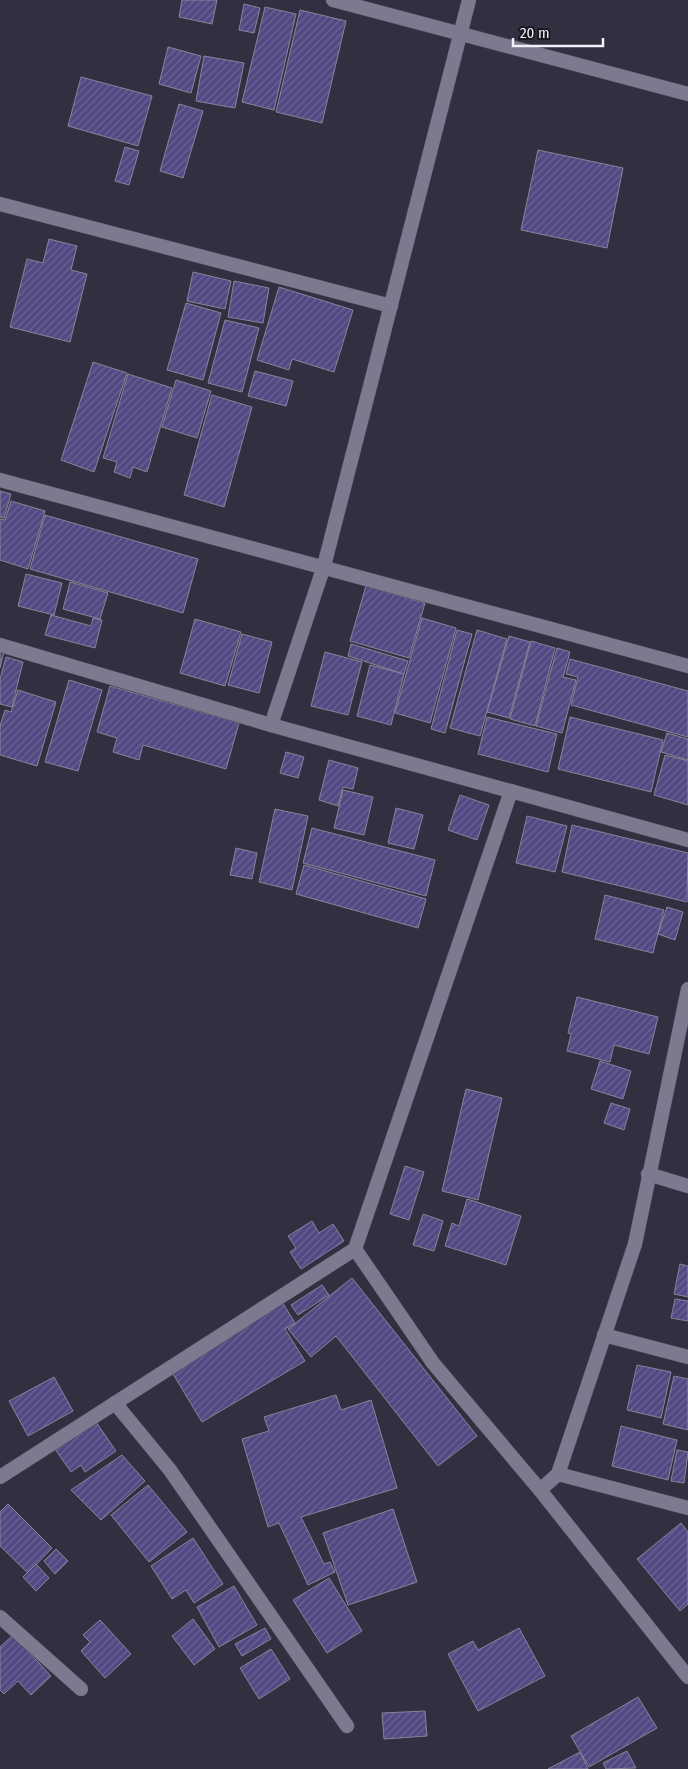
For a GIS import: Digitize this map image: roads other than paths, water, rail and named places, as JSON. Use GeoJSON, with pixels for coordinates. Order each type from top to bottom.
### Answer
{"type":"FeatureCollection","features":[{"type":"Feature","properties":{"kind":"street"},"geometry":{"type":"LineString","coordinates":[[333,0],[688,94]]}},
{"type":"Feature","properties":{"kind":"street"},"geometry":{"type":"LineString","coordinates":[[272,725],[324,566],[469,0]]}},
{"type":"Feature","properties":{"kind":"street"},"geometry":{"type":"LineString","coordinates":[[0,204],[391,306]]}},
{"type":"Feature","properties":{"kind":"street"},"geometry":{"type":"LineString","coordinates":[[0,480],[324,566],[688,666]]}},
{"type":"Feature","properties":{"kind":"street"},"geometry":{"type":"LineString","coordinates":[[0,645],[272,725],[688,840]]}},
{"type":"Feature","properties":{"kind":"street"},"geometry":{"type":"LineString","coordinates":[[0,1478],[355,1249],[511,791]]}},
{"type":"Feature","properties":{"kind":"street"},"geometry":{"type":"LineString","coordinates":[[540,1490],[558,1474],[635,1244],[687,993]]}},
{"type":"Feature","properties":{"kind":"street"},"geometry":{"type":"LineString","coordinates":[[648,1174],[688,1186]]}},
{"type":"Feature","properties":{"kind":"street"},"geometry":{"type":"LineString","coordinates":[[355,1249],[433,1363],[540,1490],[688,1677]]}},
{"type":"Feature","properties":{"kind":"street"},"geometry":{"type":"LineString","coordinates":[[604,1335],[688,1357]]}},
{"type":"Feature","properties":{"kind":"street"},"geometry":{"type":"LineString","coordinates":[[115,1403],[170,1470],[347,1726]]}},
{"type":"Feature","properties":{"kind":"street"},"geometry":{"type":"LineString","coordinates":[[558,1474],[688,1508]]}},
{"type":"Feature","properties":{"kind":"street"},"geometry":{"type":"LineString","coordinates":[[0,1617],[81,1689]]}}]}
